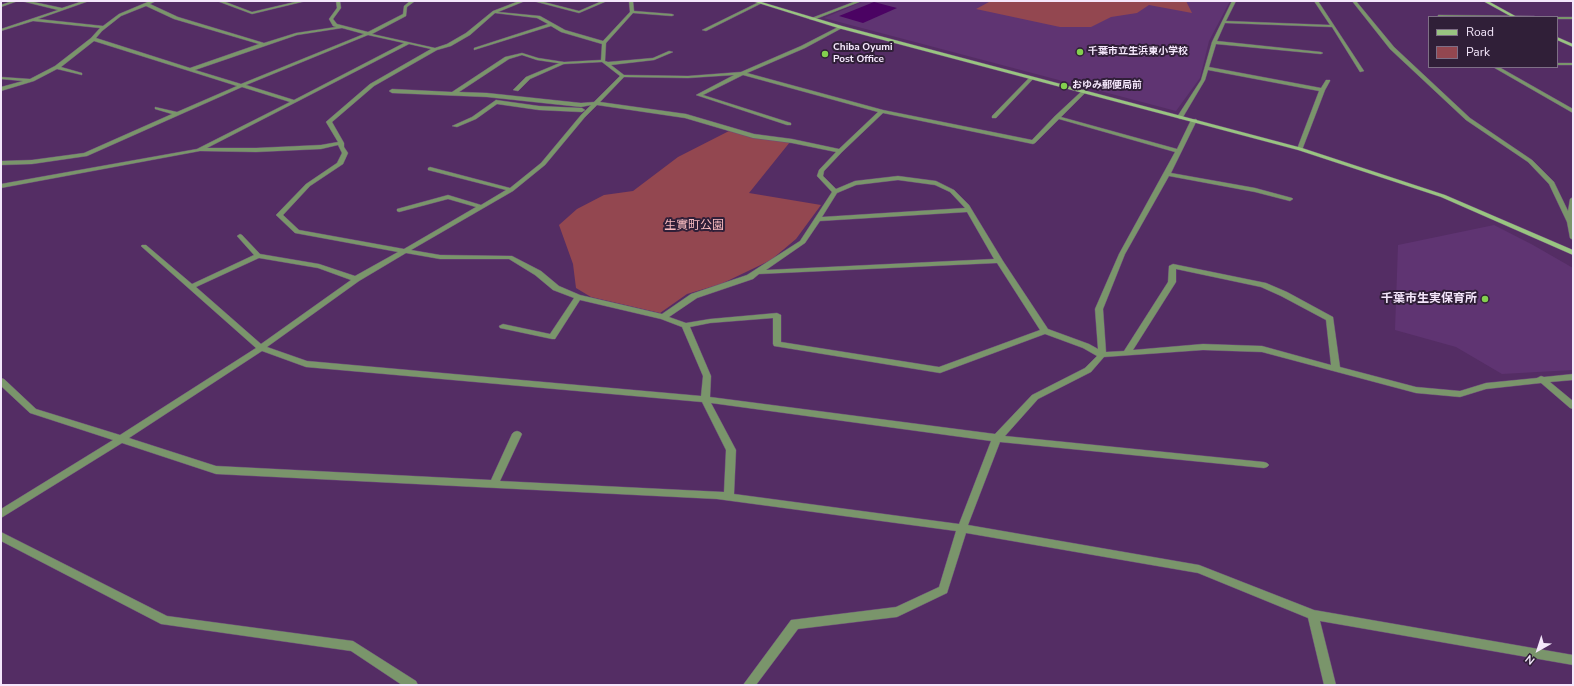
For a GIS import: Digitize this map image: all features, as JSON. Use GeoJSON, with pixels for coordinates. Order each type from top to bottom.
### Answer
{"type":"FeatureCollection","features":[{"type":"Feature","properties":{"kind":"street"},"geometry":{"type":"LineString","coordinates":[[1,6],[16,1]]}},
{"type":"Feature","properties":{"kind":"street"},"geometry":{"type":"LineString","coordinates":[[23,1],[62,9]]}},
{"type":"Feature","properties":{"kind":"street"},"geometry":{"type":"LineString","coordinates":[[1,30],[87,1]]}},
{"type":"Feature","properties":{"kind":"street"},"geometry":{"type":"LineString","coordinates":[[1,89],[32,80],[57,67],[93,39],[104,27],[120,15],[154,1]]}},
{"type":"Feature","properties":{"kind":"street"},"geometry":{"type":"LineString","coordinates":[[219,1],[252,13],[304,1]]}},
{"type":"Feature","properties":{"kind":"street"},"geometry":{"type":"LineString","coordinates":[[338,1],[339,8],[331,19],[335,24],[341,27],[435,49]]}},
{"type":"Feature","properties":{"kind":"street"},"geometry":{"type":"LineString","coordinates":[[1,163],[32,162],[85,155],[243,85],[368,34],[405,15],[405,7],[413,1]]}},
{"type":"Feature","properties":{"kind":"street"},"geometry":{"type":"LineString","coordinates":[[523,1],[494,12],[468,34],[449,45],[435,49],[372,85],[332,118],[328,122],[341,143],[341,148],[345,153],[340,164],[308,185],[279,215],[297,232],[440,257],[510,257],[538,273],[556,288],[578,297],[663,317],[685,326],[710,321],[778,315],[777,344],[940,370],[1045,331]]}},
{"type":"Feature","properties":{"kind":"street"},"geometry":{"type":"LineString","coordinates":[[535,1],[579,12],[605,1]]}},
{"type":"Feature","properties":{"kind":"street"},"geometry":{"type":"LineString","coordinates":[[630,1],[632,12]]}},
{"type":"Feature","properties":{"kind":"street"},"geometry":{"type":"LineString","coordinates":[[754,1],[840,27],[1300,149],[1442,196],[1573,253]]}},
{"type":"Feature","properties":{"kind":"street"},"geometry":{"type":"LineString","coordinates":[[811,18],[860,1]]}},
{"type":"Feature","properties":{"kind":"street"},"geometry":{"type":"LineString","coordinates":[[1180,117],[1203,80],[1214,42],[1234,1]]}},
{"type":"Feature","properties":{"kind":"street"},"geometry":{"type":"LineString","coordinates":[[1316,1],[1362,71]]}},
{"type":"Feature","properties":{"kind":"street"},"geometry":{"type":"LineString","coordinates":[[1354,1],[1392,48],[1468,119],[1530,161],[1552,183],[1570,222],[1573,238]]}},
{"type":"Feature","properties":{"kind":"street"},"geometry":{"type":"LineString","coordinates":[[1485,1],[1513,16]]}},
{"type":"Feature","properties":{"kind":"street"},"geometry":{"type":"LineString","coordinates":[[704,30],[760,3]]}},
{"type":"Feature","properties":{"kind":"street"},"geometry":{"type":"LineString","coordinates":[[146,4],[176,18],[264,44]]}},
{"type":"Feature","properties":{"kind":"street"},"geometry":{"type":"LineString","coordinates":[[494,12],[538,17],[550,25],[576,35],[604,43]]}},
{"type":"Feature","properties":{"kind":"street"},"geometry":{"type":"LineString","coordinates":[[632,12],[672,16]]}},
{"type":"Feature","properties":{"kind":"street"},"geometry":{"type":"LineString","coordinates":[[604,62],[604,43],[632,12]]}},
{"type":"Feature","properties":{"kind":"street"},"geometry":{"type":"LineString","coordinates":[[1558,18],[1573,18]]}},
{"type":"Feature","properties":{"kind":"street"},"geometry":{"type":"LineString","coordinates":[[33,20],[104,27]]}},
{"type":"Feature","properties":{"kind":"street"},"geometry":{"type":"LineString","coordinates":[[1224,22],[1333,26]]}},
{"type":"Feature","properties":{"kind":"street"},"geometry":{"type":"LineString","coordinates":[[476,49],[550,25]]}},
{"type":"Feature","properties":{"kind":"street"},"geometry":{"type":"LineString","coordinates":[[190,70],[296,34],[341,27]]}},
{"type":"Feature","properties":{"kind":"street"},"geometry":{"type":"LineString","coordinates":[[789,124],[699,95],[742,73],[803,47],[840,27]]}},
{"type":"Feature","properties":{"kind":"street"},"geometry":{"type":"LineString","coordinates":[[1558,38],[1573,46]]}},
{"type":"Feature","properties":{"kind":"street"},"geometry":{"type":"LineString","coordinates":[[93,39],[293,101]]}},
{"type":"Feature","properties":{"kind":"street"},"geometry":{"type":"LineString","coordinates":[[1214,42],[1321,53]]}},
{"type":"Feature","properties":{"kind":"street"},"geometry":{"type":"LineString","coordinates":[[199,150],[408,43]]}},
{"type":"Feature","properties":{"kind":"street"},"geometry":{"type":"LineString","coordinates":[[454,93],[507,58],[522,54],[537,59],[564,63],[654,59],[671,52]]}},
{"type":"Feature","properties":{"kind":"street"},"geometry":{"type":"LineString","coordinates":[[604,62],[623,76],[688,77],[742,73],[882,111],[1033,142],[1084,91]]}},
{"type":"Feature","properties":{"kind":"street"},"geometry":{"type":"LineString","coordinates":[[516,90],[528,78],[564,63]]}},
{"type":"Feature","properties":{"kind":"street"},"geometry":{"type":"LineString","coordinates":[[1558,64],[1573,64]]}},
{"type":"Feature","properties":{"kind":"street"},"geometry":{"type":"LineString","coordinates":[[57,67],[80,74]]}},
{"type":"Feature","properties":{"kind":"street"},"geometry":{"type":"LineString","coordinates":[[1206,68],[1322,90]]}},
{"type":"Feature","properties":{"kind":"street"},"geometry":{"type":"LineString","coordinates":[[1497,68],[1573,111]]}},
{"type":"Feature","properties":{"kind":"street"},"geometry":{"type":"LineString","coordinates":[[1,514],[120,440],[261,348],[356,279],[511,190],[543,164],[592,107],[623,76]]}},
{"type":"Feature","properties":{"kind":"street"},"geometry":{"type":"LineString","coordinates":[[1,78],[32,80]]}},
{"type":"Feature","properties":{"kind":"street"},"geometry":{"type":"LineString","coordinates":[[994,117],[1032,78]]}},
{"type":"Feature","properties":{"kind":"street"},"geometry":{"type":"LineString","coordinates":[[1300,149],[1322,90],[1328,81]]}},
{"type":"Feature","properties":{"kind":"street"},"geometry":{"type":"LineString","coordinates":[[392,91],[487,95],[686,116],[753,136],[792,141],[840,151]]}},
{"type":"Feature","properties":{"kind":"street"},"geometry":{"type":"LineString","coordinates":[[455,126],[474,118],[496,102],[538,108],[592,107]]}},
{"type":"Feature","properties":{"kind":"street"},"geometry":{"type":"LineString","coordinates":[[157,108],[177,114]]}},
{"type":"Feature","properties":{"kind":"street"},"geometry":{"type":"LineString","coordinates":[[835,192],[820,176],[821,171],[882,111]]}},
{"type":"Feature","properties":{"kind":"street"},"geometry":{"type":"LineString","coordinates":[[1057,117],[1179,151]]}},
{"type":"Feature","properties":{"kind":"street"},"geometry":{"type":"LineString","coordinates":[[749,685],[795,624],[897,612],[943,590],[962,528],[997,438],[1035,396],[1088,370],[1102,355],[1099,309],[1122,254],[1168,174],[1194,120]]}},
{"type":"Feature","properties":{"kind":"street"},"geometry":{"type":"LineString","coordinates":[[1,186],[199,150],[256,150],[314,147],[341,143]]}},
{"type":"Feature","properties":{"kind":"street"},"geometry":{"type":"LineString","coordinates":[[430,169],[511,190]]}},
{"type":"Feature","properties":{"kind":"street"},"geometry":{"type":"LineString","coordinates":[[1168,174],[1255,190],[1290,199]]}},
{"type":"Feature","properties":{"kind":"street"},"geometry":{"type":"LineString","coordinates":[[663,317],[694,296],[758,272],[803,242],[835,192],[855,183],[898,178],[936,183],[952,191],[969,210],[999,262],[1045,331],[1086,346],[1102,355],[1203,347],[1262,349],[1416,390],[1460,394],[1486,386],[1573,377]]}},
{"type":"Feature","properties":{"kind":"street"},"geometry":{"type":"LineString","coordinates":[[399,210],[448,197],[482,207]]}},
{"type":"Feature","properties":{"kind":"street"},"geometry":{"type":"LineString","coordinates":[[1570,222],[1573,199]]}},
{"type":"Feature","properties":{"kind":"street"},"geometry":{"type":"LineString","coordinates":[[818,219],[969,210]]}},
{"type":"Feature","properties":{"kind":"street"},"geometry":{"type":"LineString","coordinates":[[240,236],[258,256]]}},
{"type":"Feature","properties":{"kind":"street"},"geometry":{"type":"LineString","coordinates":[[144,246],[261,348],[306,364],[706,399],[997,438],[1264,465]]}},
{"type":"Feature","properties":{"kind":"street"},"geometry":{"type":"LineString","coordinates":[[191,286],[258,256],[319,266],[356,279]]}},
{"type":"Feature","properties":{"kind":"street"},"geometry":{"type":"LineString","coordinates":[[758,272],[999,262]]}},
{"type":"Feature","properties":{"kind":"street"},"geometry":{"type":"LineString","coordinates":[[1126,354],[1172,282],[1173,266],[1263,285],[1284,294],[1330,319],[1336,369]]}},
{"type":"Feature","properties":{"kind":"street"},"geometry":{"type":"LineString","coordinates":[[503,326],[552,337],[578,297]]}},
{"type":"Feature","properties":{"kind":"street"},"geometry":{"type":"LineString","coordinates":[[685,326],[707,376],[706,399],[731,450],[729,497]]}},
{"type":"Feature","properties":{"kind":"street"},"geometry":{"type":"LineString","coordinates":[[1541,380],[1573,406]]}},
{"type":"Feature","properties":{"kind":"street"},"geometry":{"type":"LineString","coordinates":[[1,381],[33,411],[216,470],[729,497],[962,528],[1198,569],[1313,615],[1573,660]]}},
{"type":"Feature","properties":{"kind":"street"},"geometry":{"type":"LineString","coordinates":[[494,484],[517,434]]}},
{"type":"Feature","properties":{"kind":"street"},"geometry":{"type":"LineString","coordinates":[[1,536],[165,621],[352,646],[412,685]]}},
{"type":"Feature","properties":{"kind":"street"},"geometry":{"type":"LineString","coordinates":[[1313,615],[1330,685]]}},
{"type":"Feature","properties":{"kind":"shaded area","name":"千葉市立生浜東小学校"},"geometry":{"type":"Polygon","coordinates":[[[864,1],[1230,1],[1209,41],[1200,78],[1176,111],[824,18],[864,1]]]}},
{"type":"Feature","properties":{"kind":"shaded area"},"geometry":{"type":"Polygon","coordinates":[[[874,2],[897,8],[863,23],[839,16],[874,2]]]}},
{"type":"Feature","properties":{"kind":"shaded area","name":"千葉市生実保育所"},"geometry":{"type":"Polygon","coordinates":[[[1494,225],[1573,268],[1573,370],[1502,374],[1456,347],[1395,330],[1398,245],[1494,225]]]}},
{"type":"Feature","properties":{"kind":"green space"},"geometry":{"type":"Polygon","coordinates":[[[986,1],[1186,1],[1192,13],[1149,5],[1137,13],[1111,17],[1091,27],[1060,27],[976,9],[989,2],[986,1]]]}},
{"type":"Feature","properties":{"kind":"green space","name":"生實町公園"},"geometry":{"type":"Polygon","coordinates":[[[729,131],[790,142],[749,193],[821,205],[796,239],[771,260],[721,284],[687,294],[660,313],[591,297],[576,288],[573,264],[559,225],[577,209],[604,195],[633,191],[678,157],[729,131]]]}},
{"type":"Feature","properties":{"kind":"place","name":"千葉市立生浜東小学校"},"geometry":{"type":"Point","coordinates":[1080,52]}},
{"type":"Feature","properties":{"kind":"place","name":"Chiba Oyumi Post Office"},"geometry":{"type":"Point","coordinates":[825,54]}},
{"type":"Feature","properties":{"kind":"place","name":"おゆみ郵便局前"},"geometry":{"type":"Point","coordinates":[1064,86]}},
{"type":"Feature","properties":{"kind":"place","name":"千葉市生実保育所"},"geometry":{"type":"Point","coordinates":[1485,299]}}]}
